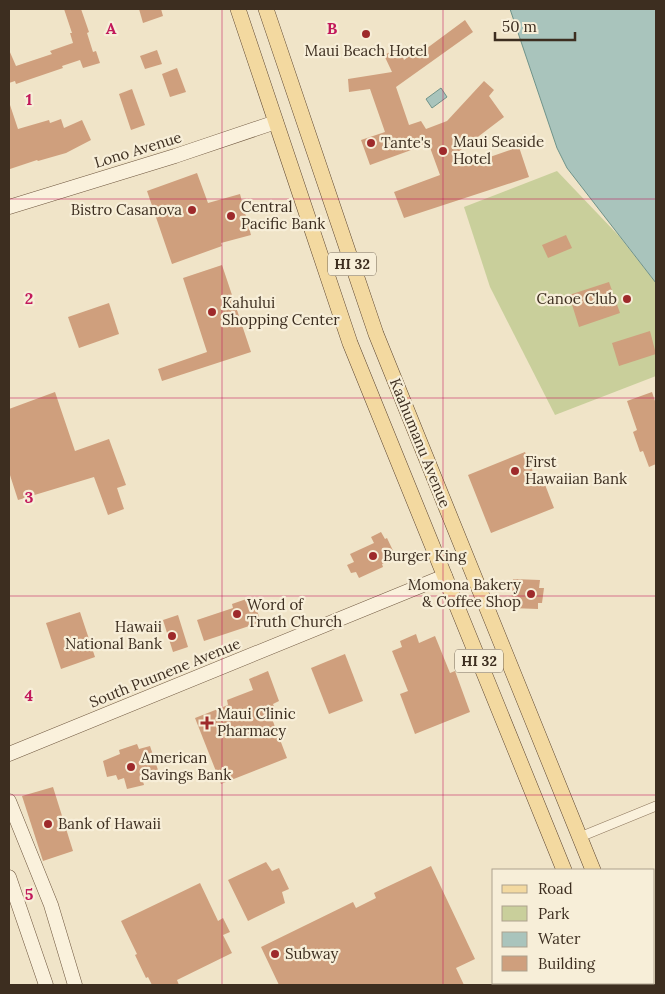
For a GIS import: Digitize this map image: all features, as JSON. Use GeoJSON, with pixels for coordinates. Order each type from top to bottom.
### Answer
{"type":"FeatureCollection","features":[{"type":"Feature","properties":{"kind":"main road","name":"Kaahumanu Avenue"},"geometry":{"type":"LineString","coordinates":[[238,9],[350,343],[564,869]]}},
{"type":"Feature","properties":{"kind":"main road","name":"Kaahumanu Avenue"},"geometry":{"type":"LineString","coordinates":[[266,9],[376,334],[593,869]]}},
{"type":"Feature","properties":{"kind":"main road"},"geometry":{"type":"LineString","coordinates":[[276,122],[300,114]]}},
{"type":"Feature","properties":{"kind":"main road"},"geometry":{"type":"LineString","coordinates":[[350,343],[376,334]]}},
{"type":"Feature","properties":{"kind":"main road"},"geometry":{"type":"LineString","coordinates":[[445,576],[470,567]]}},
{"type":"Feature","properties":{"kind":"main road"},"geometry":{"type":"LineString","coordinates":[[555,848],[580,837]]}},
{"type":"Feature","properties":{"kind":"street","name":"Lono Avenue"},"geometry":{"type":"LineString","coordinates":[[9,207],[276,122]]}},
{"type":"Feature","properties":{"kind":"street","name":"South Puunene Avenue"},"geometry":{"type":"LineString","coordinates":[[9,754],[445,576]]}},
{"type":"Feature","properties":{"kind":"street"},"geometry":{"type":"LineString","coordinates":[[9,801],[51,905],[75,985]]}},
{"type":"Feature","properties":{"kind":"street"},"geometry":{"type":"LineString","coordinates":[[580,837],[656,806]]}},
{"type":"Feature","properties":{"kind":"street"},"geometry":{"type":"LineString","coordinates":[[9,877],[46,985]]}},
{"type":"Feature","properties":{"kind":"green space"},"geometry":{"type":"Polygon","coordinates":[[[557,171],[619,236],[656,283],[656,376],[555,415],[490,287],[464,207],[557,171]]]}},
{"type":"Feature","properties":{"kind":"water"},"geometry":{"type":"Polygon","coordinates":[[[510,9],[656,9],[656,283],[567,168],[557,148],[510,9]]]}},
{"type":"Feature","properties":{"kind":"water"},"geometry":{"type":"Polygon","coordinates":[[[441,88],[447,97],[432,108],[426,99],[441,88]]]}},
{"type":"Feature","properties":{"kind":"building"},"geometry":{"type":"Polygon","coordinates":[[[64,9],[81,9],[89,32],[87,33],[93,52],[96,51],[100,63],[83,68],[80,60],[62,66],[63,68],[16,84],[15,81],[9,83],[9,50],[16,66],[52,54],[50,51],[73,43],[70,33],[72,33],[64,9]]]}},
{"type":"Feature","properties":{"kind":"building"},"geometry":{"type":"Polygon","coordinates":[[[139,9],[161,9],[163,16],[143,23],[139,9]]]}},
{"type":"Feature","properties":{"kind":"building"},"geometry":{"type":"Polygon","coordinates":[[[465,20],[473,32],[396,87],[409,125],[421,121],[426,129],[447,121],[484,81],[494,90],[489,96],[504,117],[458,152],[464,166],[519,147],[529,177],[404,218],[394,192],[440,175],[428,142],[370,165],[361,140],[385,132],[370,89],[349,92],[348,79],[392,72],[384,55],[399,48],[404,60],[412,54],[415,57],[465,20]]]}},
{"type":"Feature","properties":{"kind":"building"},"geometry":{"type":"Polygon","coordinates":[[[157,50],[162,64],[145,69],[140,56],[157,50]]]}},
{"type":"Feature","properties":{"kind":"building"},"geometry":{"type":"Polygon","coordinates":[[[177,68],[186,92],[170,97],[162,74],[177,68]]]}},
{"type":"Feature","properties":{"kind":"building"},"geometry":{"type":"Polygon","coordinates":[[[132,89],[145,125],[131,130],[119,94],[132,89]]]}},
{"type":"Feature","properties":{"kind":"building"},"geometry":{"type":"Polygon","coordinates":[[[10,105],[18,129],[49,120],[50,123],[61,119],[64,128],[82,120],[91,140],[66,153],[10,169],[10,105]]]}},
{"type":"Feature","properties":{"kind":"building"},"geometry":{"type":"Polygon","coordinates":[[[197,173],[208,203],[240,194],[251,235],[221,243],[222,246],[172,264],[147,191],[197,173]]]}},
{"type":"Feature","properties":{"kind":"building"},"geometry":{"type":"Polygon","coordinates":[[[566,235],[572,248],[548,258],[542,245],[566,235]]]}},
{"type":"Feature","properties":{"kind":"building"},"geometry":{"type":"Polygon","coordinates":[[[222,265],[251,352],[162,381],[158,369],[207,352],[183,278],[222,265]]]}},
{"type":"Feature","properties":{"kind":"building"},"geometry":{"type":"Polygon","coordinates":[[[609,282],[620,313],[579,327],[569,295],[609,282]]]}},
{"type":"Feature","properties":{"kind":"building"},"geometry":{"type":"Polygon","coordinates":[[[109,303],[119,334],[79,348],[68,317],[109,303]]]}},
{"type":"Feature","properties":{"kind":"building"},"geometry":{"type":"Polygon","coordinates":[[[650,331],[656,354],[619,366],[612,343],[650,331]]]}},
{"type":"Feature","properties":{"kind":"building"},"geometry":{"type":"Polygon","coordinates":[[[55,392],[75,451],[109,439],[126,485],[117,488],[124,509],[108,515],[94,477],[18,500],[9,472],[9,409],[55,392]]]}},
{"type":"Feature","properties":{"kind":"building"},"geometry":{"type":"Polygon","coordinates":[[[652,392],[656,404],[656,464],[649,467],[643,451],[640,452],[633,432],[637,430],[627,401],[652,392]]]}},
{"type":"Feature","properties":{"kind":"building"},"geometry":{"type":"Polygon","coordinates":[[[525,452],[538,484],[544,482],[554,508],[491,533],[468,475],[525,452]]]}},
{"type":"Feature","properties":{"kind":"building","name":"Burger King"},"geometry":{"type":"Polygon","coordinates":[[[381,532],[385,539],[387,538],[396,557],[382,564],[383,567],[359,578],[356,572],[351,573],[347,565],[354,562],[350,554],[374,543],[371,537],[381,532]]]}},
{"type":"Feature","properties":{"kind":"building"},"geometry":{"type":"Polygon","coordinates":[[[513,579],[540,580],[539,588],[544,588],[542,603],[538,603],[538,609],[511,608],[513,579]]]}},
{"type":"Feature","properties":{"kind":"building","name":"Word of Truth Church"},"geometry":{"type":"Polygon","coordinates":[[[252,597],[261,622],[204,641],[197,620],[233,608],[232,604],[252,597]]]}},
{"type":"Feature","properties":{"kind":"building"},"geometry":{"type":"Polygon","coordinates":[[[80,612],[95,657],[61,669],[46,623],[80,612]]]}},
{"type":"Feature","properties":{"kind":"building"},"geometry":{"type":"Polygon","coordinates":[[[178,615],[188,647],[173,652],[163,620],[178,615]]]}},
{"type":"Feature","properties":{"kind":"building"},"geometry":{"type":"Polygon","coordinates":[[[416,634],[419,643],[435,636],[450,673],[455,671],[470,712],[415,734],[400,694],[408,691],[392,651],[402,647],[400,641],[416,634]]]}},
{"type":"Feature","properties":{"kind":"building"},"geometry":{"type":"Polygon","coordinates":[[[345,654],[363,701],[329,714],[311,668],[345,654]]]}},
{"type":"Feature","properties":{"kind":"building"},"geometry":{"type":"Polygon","coordinates":[[[268,671],[279,701],[273,704],[275,709],[269,711],[287,758],[221,784],[195,718],[228,705],[227,700],[253,690],[249,679],[268,671]]]}},
{"type":"Feature","properties":{"kind":"building","name":"American Savings Bank"},"geometry":{"type":"Polygon","coordinates":[[[137,744],[139,749],[150,746],[159,773],[142,778],[144,785],[127,789],[124,778],[118,780],[116,775],[107,777],[103,761],[120,754],[119,750],[137,744]]]}},
{"type":"Feature","properties":{"kind":"building","name":"Bank of Hawaii"},"geometry":{"type":"Polygon","coordinates":[[[53,787],[73,851],[43,861],[22,796],[53,787]]]}},
{"type":"Feature","properties":{"kind":"building"},"geometry":{"type":"Polygon","coordinates":[[[266,862],[272,871],[279,868],[289,889],[282,892],[285,903],[248,921],[228,880],[266,862]]]}},
{"type":"Feature","properties":{"kind":"building"},"geometry":{"type":"Polygon","coordinates":[[[431,866],[475,959],[456,968],[464,985],[279,985],[261,947],[353,902],[356,908],[376,898],[374,893],[431,866]]]}},
{"type":"Feature","properties":{"kind":"building"},"geometry":{"type":"Polygon","coordinates":[[[200,883],[218,921],[223,918],[230,932],[223,935],[232,953],[177,980],[179,985],[152,985],[148,977],[146,978],[121,921],[200,883]]]}},
{"type":"Feature","properties":{"kind":"place","name":"Maui Beach Hotel"},"geometry":{"type":"Point","coordinates":[366,34]}},
{"type":"Feature","properties":{"kind":"place","name":"Tante's"},"geometry":{"type":"Point","coordinates":[371,143]}},
{"type":"Feature","properties":{"kind":"place","name":"Maui Seaside Hotel"},"geometry":{"type":"Point","coordinates":[443,151]}},
{"type":"Feature","properties":{"kind":"place","name":"Bistro Casanova"},"geometry":{"type":"Point","coordinates":[192,210]}},
{"type":"Feature","properties":{"kind":"place","name":"Central Pacific Bank"},"geometry":{"type":"Point","coordinates":[231,216]}},
{"type":"Feature","properties":{"kind":"place","name":"Canoe Club"},"geometry":{"type":"Point","coordinates":[627,299]}},
{"type":"Feature","properties":{"kind":"place","name":"Kahului Shopping Center"},"geometry":{"type":"Point","coordinates":[212,312]}},
{"type":"Feature","properties":{"kind":"place","name":"First Hawaiian Bank"},"geometry":{"type":"Point","coordinates":[515,471]}},
{"type":"Feature","properties":{"kind":"place","name":"Burger King"},"geometry":{"type":"Point","coordinates":[373,556]}},
{"type":"Feature","properties":{"kind":"place","name":"Momona Bakery & Coffee Shop"},"geometry":{"type":"Point","coordinates":[531,594]}},
{"type":"Feature","properties":{"kind":"place","name":"Word of Truth Church"},"geometry":{"type":"Point","coordinates":[237,614]}},
{"type":"Feature","properties":{"kind":"place","name":"Hawaii National Bank"},"geometry":{"type":"Point","coordinates":[172,636]}},
{"type":"Feature","properties":{"kind":"place","name":"Maui Clinic Pharmacy"},"geometry":{"type":"Point","coordinates":[207,723]}},
{"type":"Feature","properties":{"kind":"place","name":"American Savings Bank"},"geometry":{"type":"Point","coordinates":[131,767]}},
{"type":"Feature","properties":{"kind":"place","name":"Bank of Hawaii"},"geometry":{"type":"Point","coordinates":[48,824]}},
{"type":"Feature","properties":{"kind":"place","name":"Subway"},"geometry":{"type":"Point","coordinates":[275,954]}}]}
